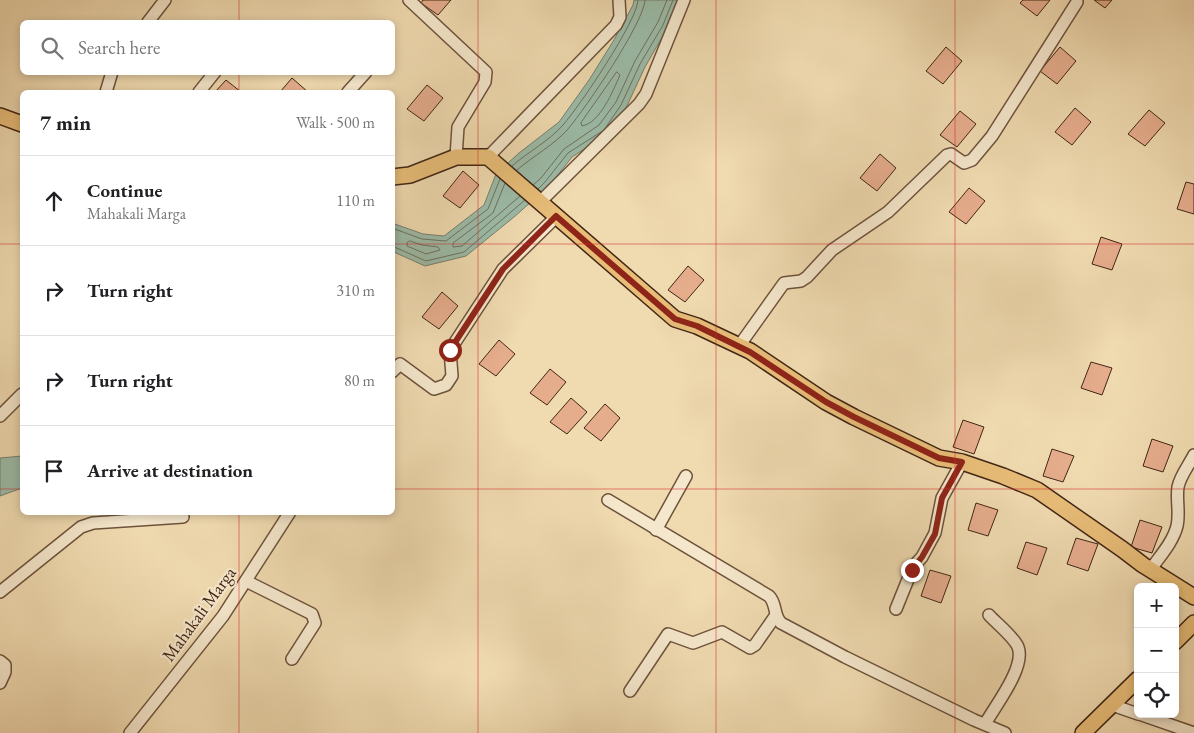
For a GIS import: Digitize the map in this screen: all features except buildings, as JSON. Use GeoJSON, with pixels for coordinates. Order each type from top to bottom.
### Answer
{"type":"FeatureCollection","features":[{"type":"Feature","properties":{"kind":"main road"},"geometry":{"type":"LineString","coordinates":[[0,116],[20,123]]}},
{"type":"Feature","properties":{"kind":"main road"},"geometry":{"type":"LineString","coordinates":[[395,177],[410,176],[456,157],[493,161],[675,319],[697,326],[739,346],[826,402],[939,458],[962,462],[1037,490],[1151,570],[1194,597]]}},
{"type":"Feature","properties":{"kind":"main road"},"geometry":{"type":"LineString","coordinates":[[1179,638],[1194,623]]}},
{"type":"Feature","properties":{"kind":"main road"},"geometry":{"type":"LineString","coordinates":[[1083,733],[1134,683]]}},
{"type":"Feature","properties":{"kind":"street"},"geometry":{"type":"LineString","coordinates":[[150,20],[165,0]]}},
{"type":"Feature","properties":{"kind":"street"},"geometry":{"type":"LineString","coordinates":[[409,0],[486,72],[486,82],[458,127],[456,157]]}},
{"type":"Feature","properties":{"kind":"street"},"geometry":{"type":"LineString","coordinates":[[493,161],[616,25],[620,17],[619,0]]}},
{"type":"Feature","properties":{"kind":"street"},"geometry":{"type":"LineString","coordinates":[[538,201],[639,104],[646,94],[684,0]]}},
{"type":"Feature","properties":{"kind":"street"},"geometry":{"type":"LineString","coordinates":[[739,346],[784,284],[800,281],[806,277],[832,250],[888,212],[947,155],[951,154],[964,163],[972,160],[992,136],[1078,2]]}},
{"type":"Feature","properties":{"kind":"street"},"geometry":{"type":"LineString","coordinates":[[107,90],[111,75]]}},
{"type":"Feature","properties":{"kind":"street"},"geometry":{"type":"LineString","coordinates":[[201,90],[213,75]]}},
{"type":"Feature","properties":{"kind":"street"},"geometry":{"type":"LineString","coordinates":[[350,90],[363,75]]}},
{"type":"Feature","properties":{"kind":"street"},"geometry":{"type":"LineString","coordinates":[[395,369],[400,364],[434,389],[446,385],[452,376],[450,350],[503,269],[556,216]]}},
{"type":"Feature","properties":{"kind":"street"},"geometry":{"type":"LineString","coordinates":[[0,416],[20,396]]}},
{"type":"Feature","properties":{"kind":"street"},"geometry":{"type":"LineString","coordinates":[[1151,570],[1177,526],[1178,487],[1194,455]]}},
{"type":"Feature","properties":{"kind":"street"},"geometry":{"type":"LineString","coordinates":[[896,609],[914,567],[935,534],[942,498],[962,462]]}},
{"type":"Feature","properties":{"kind":"street"},"geometry":{"type":"LineString","coordinates":[[656,530],[686,476]]}},
{"type":"Feature","properties":{"kind":"street"},"geometry":{"type":"LineString","coordinates":[[608,500],[769,596],[775,605],[776,615],[781,623],[845,657],[1005,733]]}},
{"type":"Feature","properties":{"kind":"street","name":"Mahakali Marga"},"geometry":{"type":"LineString","coordinates":[[130,733],[223,616],[288,515]]}},
{"type":"Feature","properties":{"kind":"street"},"geometry":{"type":"LineString","coordinates":[[0,592],[81,527],[93,523],[183,517]]}},
{"type":"Feature","properties":{"kind":"street"},"geometry":{"type":"LineString","coordinates":[[246,580],[312,614],[315,618],[315,623],[292,659]]}},
{"type":"Feature","properties":{"kind":"street"},"geometry":{"type":"LineString","coordinates":[[985,724],[1017,669],[1020,655],[1017,645],[989,614]]}},
{"type":"Feature","properties":{"kind":"street"},"geometry":{"type":"LineString","coordinates":[[630,691],[668,634],[693,643],[722,632],[750,648],[776,615]]}},
{"type":"Feature","properties":{"kind":"street"},"geometry":{"type":"LineString","coordinates":[[0,661],[5,665],[5,672],[0,683]]}},
{"type":"Feature","properties":{"kind":"street"},"geometry":{"type":"LineString","coordinates":[[1112,705],[1134,712]]}},
{"type":"Feature","properties":{"kind":"street"},"geometry":{"type":"LineString","coordinates":[[1151,718],[1194,733]]}},
{"type":"Feature","properties":{"kind":"water"},"geometry":{"type":"Polygon","coordinates":[[[634,0],[679,0],[668,27],[645,67],[626,108],[607,134],[572,157],[549,186],[466,256],[425,266],[396,253],[395,224],[423,234],[444,236],[484,205],[496,174],[519,153],[559,122],[589,80],[633,5],[634,0]]]}},
{"type":"Feature","properties":{"kind":"water"},"geometry":{"type":"Polygon","coordinates":[[[20,456],[20,489],[0,496],[0,458],[20,456]]]}},
{"type":"Feature","properties":{"kind":"route"},"geometry":{"type":"LineString","coordinates":[[450,350],[503,269],[556,216],[675,319],[697,326],[750,352],[826,402],[854,417],[939,458],[962,462],[942,498],[935,534],[912,570]]}}]}
